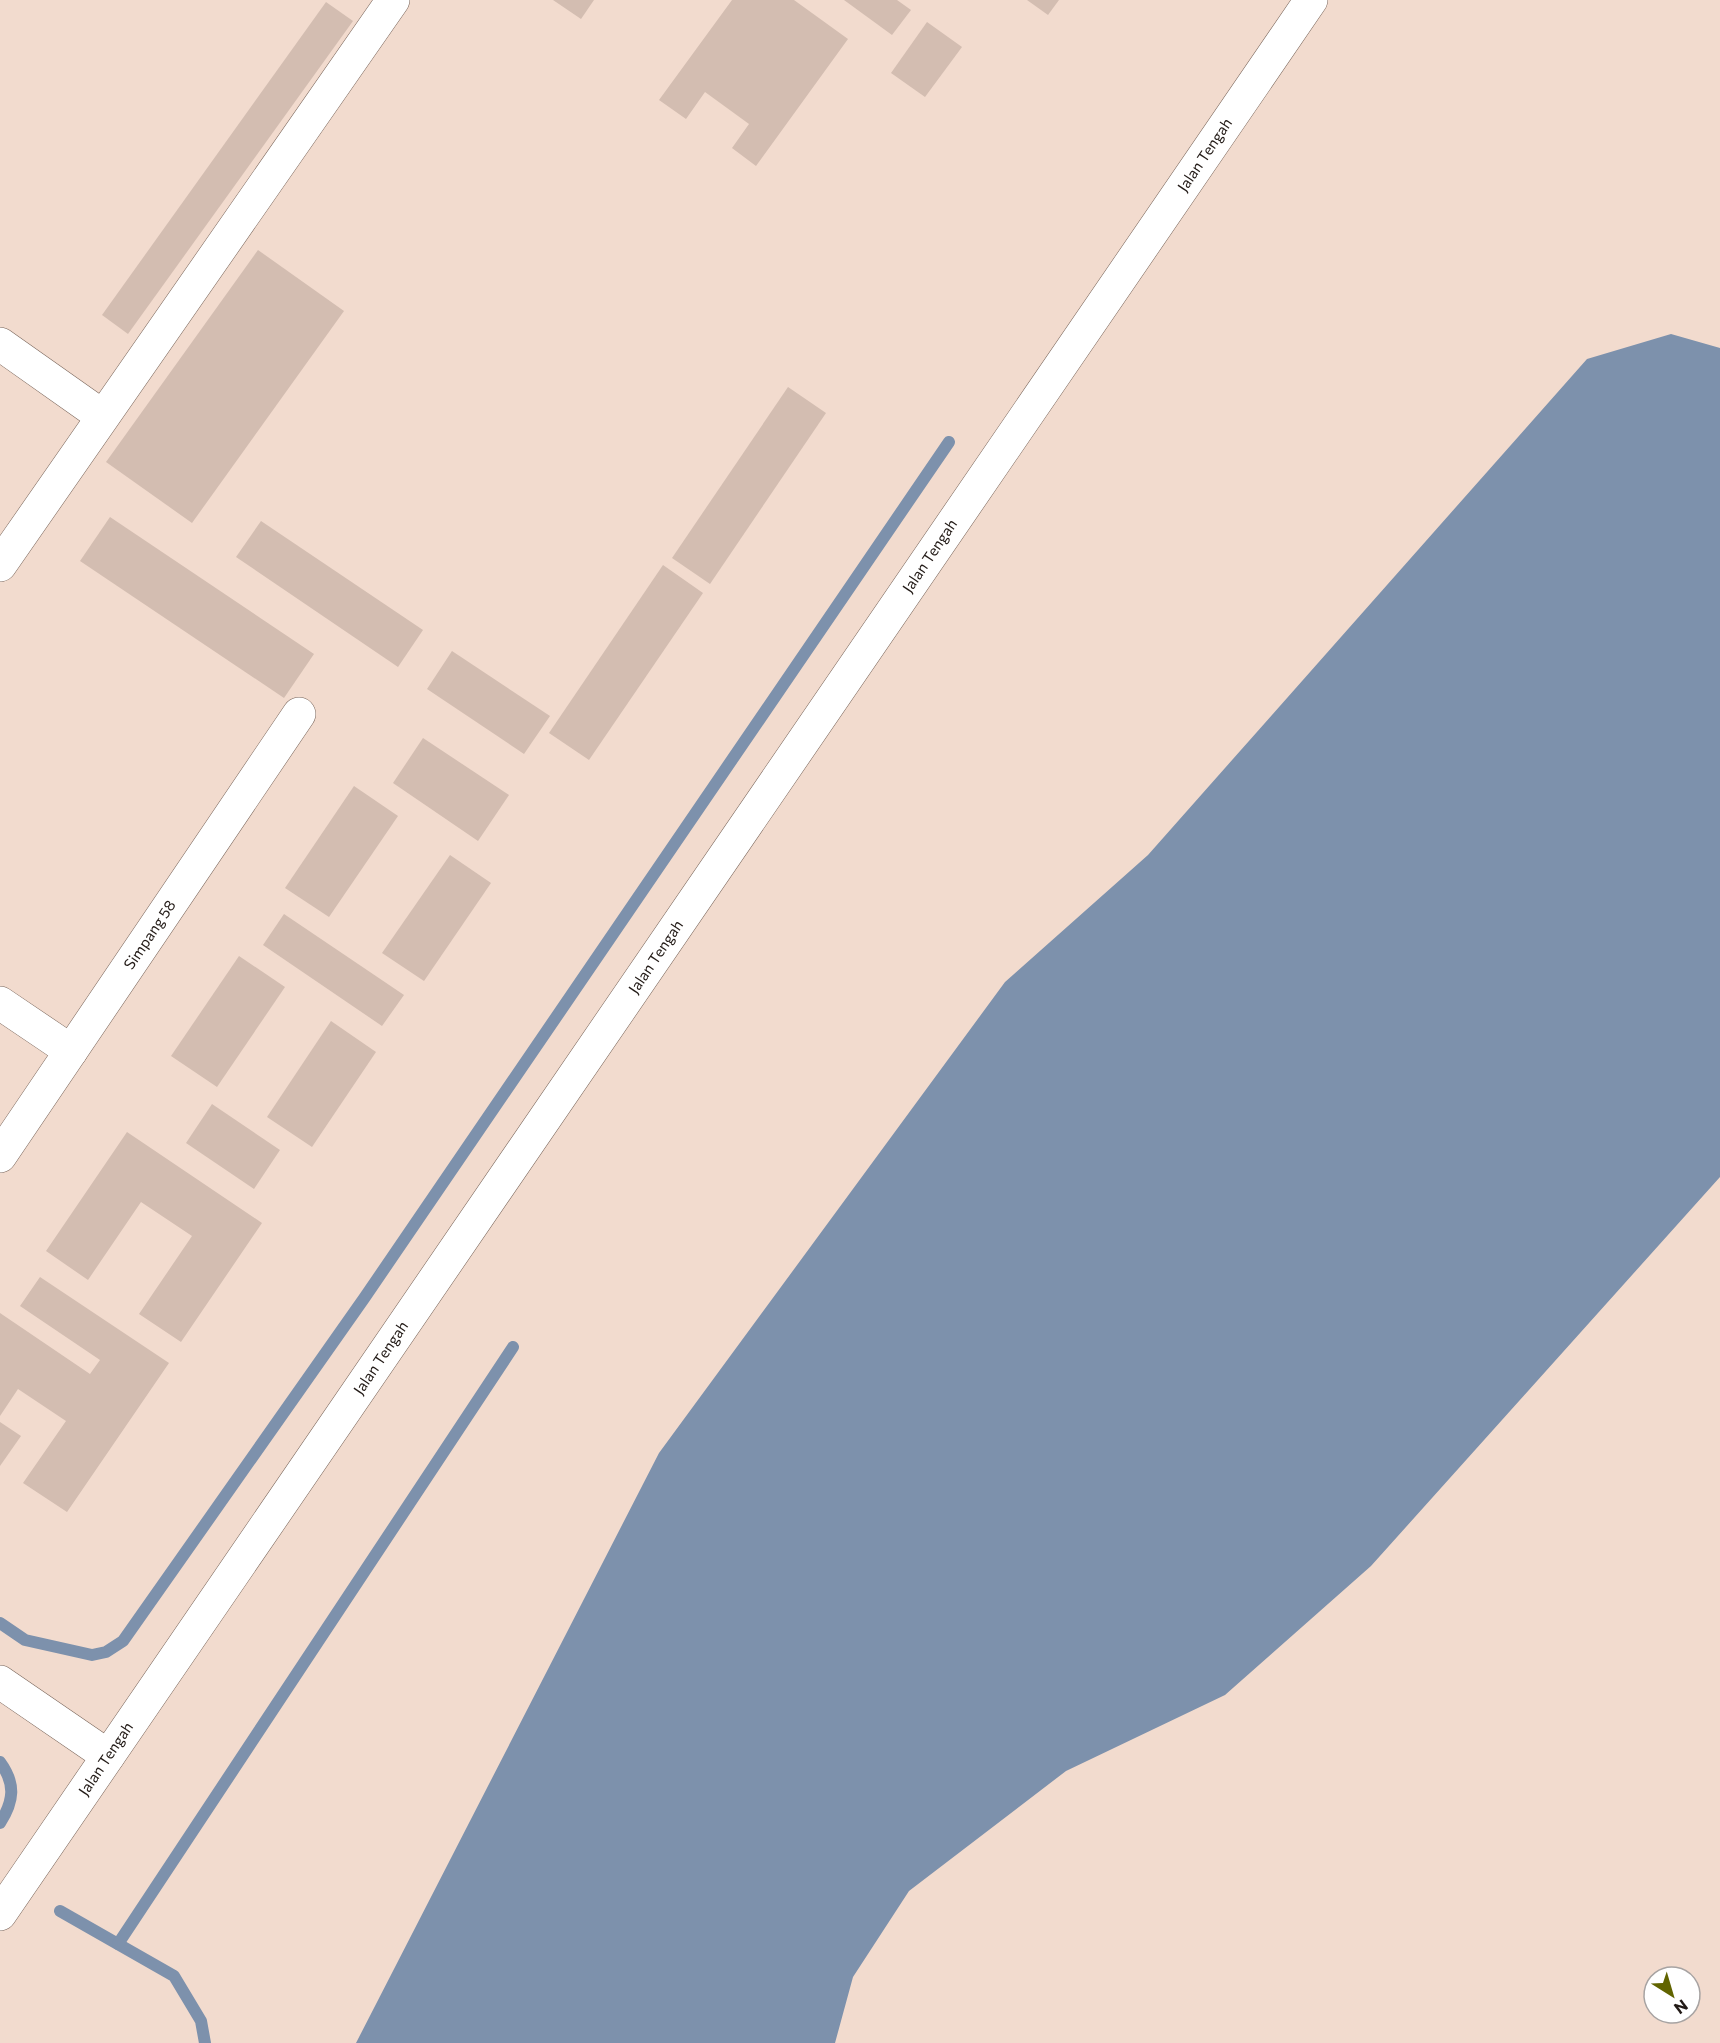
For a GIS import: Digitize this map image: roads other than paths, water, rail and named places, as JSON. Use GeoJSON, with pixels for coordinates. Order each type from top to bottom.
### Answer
{"type":"FeatureCollection","features":[{"type":"Feature","properties":{"kind":"main road"},"geometry":{"type":"LineString","coordinates":[[0,565],[393,0]]}},
{"type":"Feature","properties":{"kind":"main road","name":"Jalan Tengah"},"geometry":{"type":"LineString","coordinates":[[0,1914],[1311,0]]}},
{"type":"Feature","properties":{"kind":"main road"},"geometry":{"type":"LineString","coordinates":[[0,344],[102,416]]}},
{"type":"Feature","properties":{"kind":"main road","name":"Simpang 58"},"geometry":{"type":"LineString","coordinates":[[0,1156],[299,714]]}},
{"type":"Feature","properties":{"kind":"main road"},"geometry":{"type":"LineString","coordinates":[[0,1004],[71,1051]]}},
{"type":"Feature","properties":{"kind":"main road"},"geometry":{"type":"LineString","coordinates":[[0,1682],[108,1756]]}},
{"type":"Feature","properties":{"kind":"water"},"geometry":{"type":"Polygon","coordinates":[[[1671,334],[1720,348],[1720,1177],[1371,1566],[1225,1695],[1066,1771],[909,1891],[853,1977],[835,2043],[356,2043],[659,1453],[1005,982],[1148,855],[1587,359],[1671,334]]]}},
{"type":"Feature","properties":{"kind":"waterway"},"geometry":{"type":"LineString","coordinates":[[0,1623],[25,1640],[92,1655],[106,1652],[123,1641],[365,1297],[949,442]]}},
{"type":"Feature","properties":{"kind":"waterway"},"geometry":{"type":"LineString","coordinates":[[118,1944],[513,1347]]}},
{"type":"Feature","properties":{"kind":"waterway"},"geometry":{"type":"LineString","coordinates":[[0,1762],[11,1785],[8,1807],[0,1823]]}},
{"type":"Feature","properties":{"kind":"waterway"},"geometry":{"type":"LineString","coordinates":[[60,1911],[174,1976],[201,2021],[205,2043]]}}]}
